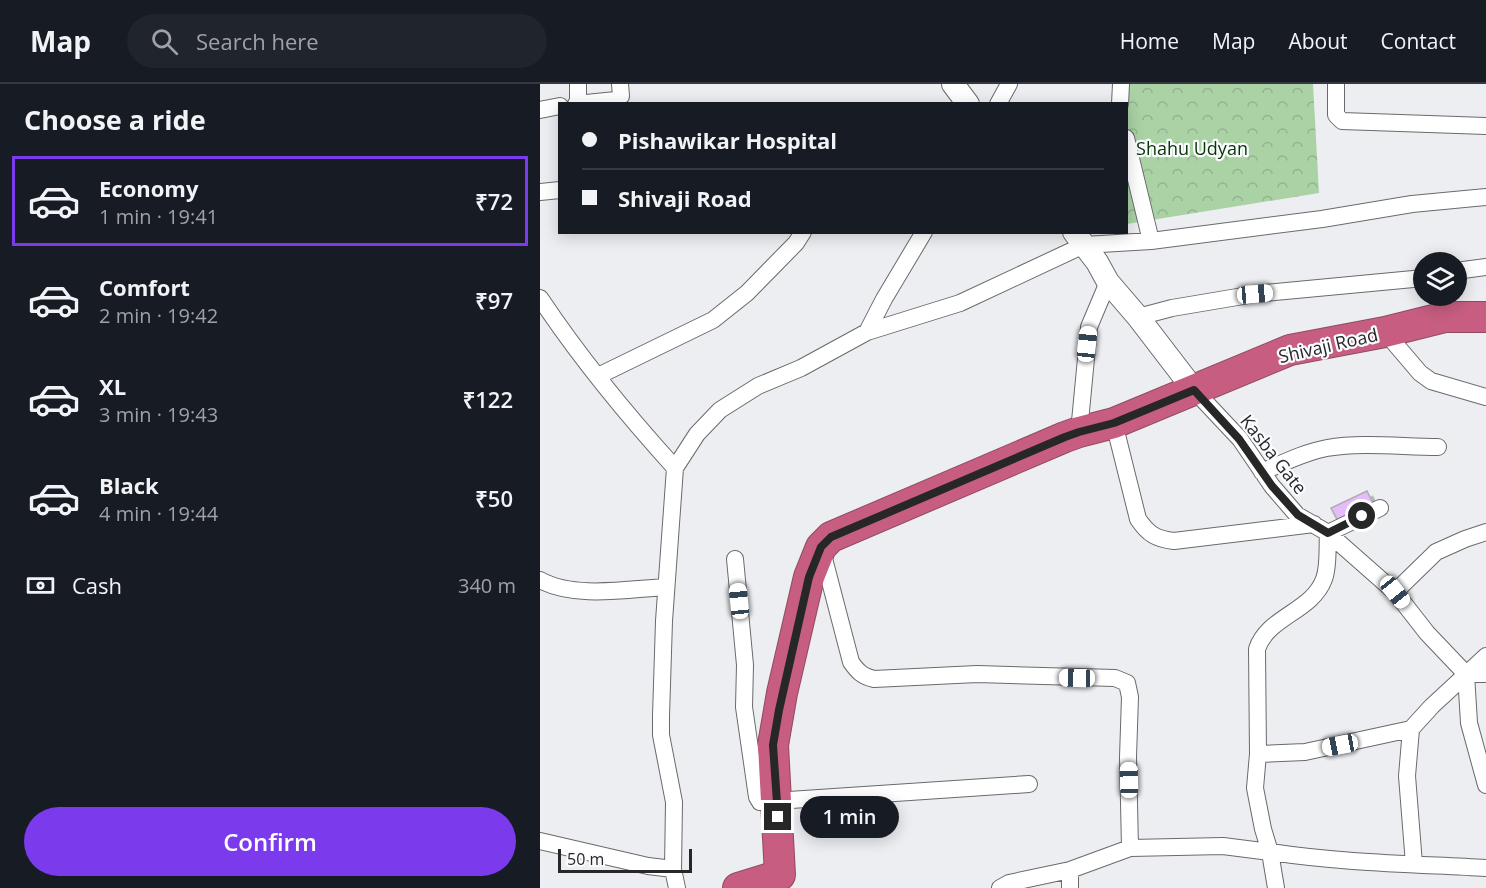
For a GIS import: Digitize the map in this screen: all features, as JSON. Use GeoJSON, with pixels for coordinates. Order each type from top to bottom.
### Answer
{"type":"FeatureCollection","features":[{"type":"Feature","properties":{"kind":"highway","name":"Shivaji Road"},"geometry":{"type":"LineString","coordinates":[[821,547],[831,537],[1079,432],[1114,423],[1290,350],[1385,332],[1445,317],[1486,316]]}},
{"type":"Feature","properties":{"kind":"highway"},"geometry":{"type":"LineString","coordinates":[[738,888],[786,881],[773,745],[762,709],[821,547]]}},
{"type":"Feature","properties":{"kind":"main road"},"geometry":{"type":"LineString","coordinates":[[953,84],[966,102]]}},
{"type":"Feature","properties":{"kind":"main road"},"geometry":{"type":"LineString","coordinates":[[1079,239],[1098,262],[1108,282],[1194,390]]}},
{"type":"Feature","properties":{"kind":"street"},"geometry":{"type":"LineString","coordinates":[[577,102],[578,84]]}},
{"type":"Feature","properties":{"kind":"street"},"geometry":{"type":"LineString","coordinates":[[590,102],[616,100],[621,96],[620,84]]}},
{"type":"Feature","properties":{"kind":"street"},"geometry":{"type":"LineString","coordinates":[[999,102],[1009,84]]}},
{"type":"Feature","properties":{"kind":"street"},"geometry":{"type":"LineString","coordinates":[[1120,102],[1121,84]]}},
{"type":"Feature","properties":{"kind":"street"},"geometry":{"type":"LineString","coordinates":[[1336,84],[1336,115],[1342,121],[1486,126]]}},
{"type":"Feature","properties":{"kind":"street"},"geometry":{"type":"LineString","coordinates":[[540,110],[558,106]]}},
{"type":"Feature","properties":{"kind":"street"},"geometry":{"type":"LineString","coordinates":[[1128,146],[1151,241]]}},
{"type":"Feature","properties":{"kind":"street"},"geometry":{"type":"LineString","coordinates":[[540,192],[558,190]]}},
{"type":"Feature","properties":{"kind":"street"},"geometry":{"type":"LineString","coordinates":[[677,888],[673,869],[674,802],[662,735],[661,716],[666,587],[675,468],[697,434],[720,410],[758,386],[801,368],[867,332],[960,303],[1079,239],[1151,241],[1322,219],[1412,204],[1486,197]]}},
{"type":"Feature","properties":{"kind":"street"},"geometry":{"type":"LineString","coordinates":[[598,376],[713,320],[747,293],[803,234]]}},
{"type":"Feature","properties":{"kind":"street"},"geometry":{"type":"LineString","coordinates":[[867,332],[923,234]]}},
{"type":"Feature","properties":{"kind":"street"},"geometry":{"type":"LineString","coordinates":[[1467,270],[1486,267]]}},
{"type":"Feature","properties":{"kind":"street"},"geometry":{"type":"LineString","coordinates":[[1138,317],[1173,308],[1255,294],[1413,279]]}},
{"type":"Feature","properties":{"kind":"street"},"geometry":{"type":"LineString","coordinates":[[1079,432],[1089,327],[1108,282]]}},
{"type":"Feature","properties":{"kind":"street"},"geometry":{"type":"LineString","coordinates":[[540,297],[545,316],[598,376],[633,422],[675,468]]}},
{"type":"Feature","properties":{"kind":"street"},"geometry":{"type":"LineString","coordinates":[[1385,332],[1420,373],[1431,381],[1486,397]]}},
{"type":"Feature","properties":{"kind":"street","name":"Kasba Gate"},"geometry":{"type":"LineString","coordinates":[[1194,390],[1239,439],[1272,486],[1298,515],[1321,529],[1395,592],[1427,633],[1466,674]]}},
{"type":"Feature","properties":{"kind":"street"},"geometry":{"type":"LineString","coordinates":[[1114,423],[1138,519],[1145,530],[1154,537],[1174,541],[1321,529],[1380,508]]}},
{"type":"Feature","properties":{"kind":"street"},"geometry":{"type":"LineString","coordinates":[[1262,472],[1325,448],[1343,446],[1438,447]]}},
{"type":"Feature","properties":{"kind":"street"},"geometry":{"type":"LineString","coordinates":[[1276,888],[1255,789],[1258,754],[1257,649],[1261,637],[1320,589],[1325,577],[1321,529]]}},
{"type":"Feature","properties":{"kind":"street"},"geometry":{"type":"LineString","coordinates":[[1395,592],[1436,552],[1486,532]]}},
{"type":"Feature","properties":{"kind":"street"},"geometry":{"type":"LineString","coordinates":[[821,547],[851,662],[860,674],[874,679],[977,674],[1105,684],[1122,680],[1127,683],[1130,689],[1128,757],[1130,848]]}},
{"type":"Feature","properties":{"kind":"street"},"geometry":{"type":"LineString","coordinates":[[735,559],[745,665],[762,709]]}},
{"type":"Feature","properties":{"kind":"street"},"geometry":{"type":"LineString","coordinates":[[540,582],[569,590],[589,591],[666,587]]}},
{"type":"Feature","properties":{"kind":"street"},"geometry":{"type":"LineString","coordinates":[[1258,754],[1305,752],[1411,729],[1486,656]]}},
{"type":"Feature","properties":{"kind":"street"},"geometry":{"type":"LineString","coordinates":[[1466,674],[1486,674]]}},
{"type":"Feature","properties":{"kind":"street"},"geometry":{"type":"LineString","coordinates":[[1466,674],[1469,723],[1486,785]]}},
{"type":"Feature","properties":{"kind":"street"},"geometry":{"type":"LineString","coordinates":[[1411,729],[1407,776],[1414,864]]}},
{"type":"Feature","properties":{"kind":"street"},"geometry":{"type":"LineString","coordinates":[[777,802],[1029,784]]}},
{"type":"Feature","properties":{"kind":"street"},"geometry":{"type":"LineString","coordinates":[[540,841],[648,866],[673,869]]}},
{"type":"Feature","properties":{"kind":"street"},"geometry":{"type":"LineString","coordinates":[[1000,888],[1010,883],[1070,870],[1130,848],[1223,846],[1313,858],[1486,868]]}},
{"type":"Feature","properties":{"kind":"street"},"geometry":{"type":"LineString","coordinates":[[1070,870],[1070,888]]}},
{"type":"Feature","properties":{"kind":"green space","name":"Shahu Udyan"},"geometry":{"type":"Polygon","coordinates":[[[1112,84],[1313,84],[1319,193],[1128,224],[1128,102],[1114,102],[1112,84]]]}},
{"type":"Feature","properties":{"kind":"building"},"geometry":{"type":"Polygon","coordinates":[[[1367,491],[1375,507],[1340,525],[1331,508],[1367,491]]]}},
{"type":"Feature","properties":{"kind":"route"},"geometry":{"type":"LineString","coordinates":[[778,817],[773,745],[779,710],[809,577],[821,547],[831,537],[1065,437],[1114,423],[1194,390],[1239,439],[1272,486],[1298,515],[1328,533],[1362,516]]}}]}
